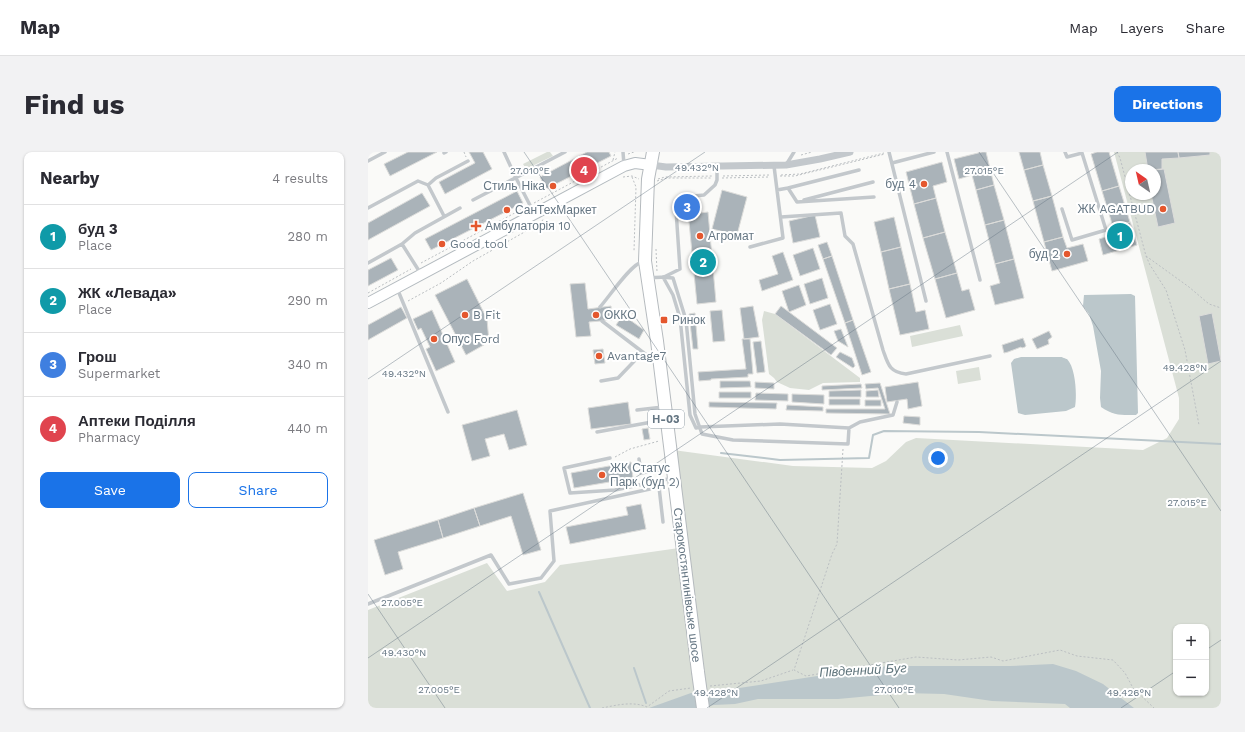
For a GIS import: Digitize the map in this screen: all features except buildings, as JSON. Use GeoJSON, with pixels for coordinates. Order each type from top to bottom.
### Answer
{"type":"FeatureCollection","features":[{"type":"Feature","properties":{"kind":"main road","name":"Старокостянтинівське шосе"},"geometry":{"type":"LineString","coordinates":[[653,152],[648,179],[646,261],[653,278],[659,365],[703,708]]}},
{"type":"Feature","properties":{"kind":"street"},"geometry":{"type":"LineString","coordinates":[[368,303],[397,287],[419,270],[532,209],[624,166],[634,163],[666,168],[774,166],[820,159],[850,152]]}},
{"type":"Feature","properties":{"kind":"lane"},"geometry":{"type":"LineString","coordinates":[[368,161],[385,152]]}},
{"type":"Feature","properties":{"kind":"lane"},"geometry":{"type":"LineString","coordinates":[[504,152],[532,209]]}},
{"type":"Feature","properties":{"kind":"lane"},"geometry":{"type":"LineString","coordinates":[[473,200],[565,152]]}},
{"type":"Feature","properties":{"kind":"lane"},"geometry":{"type":"LineString","coordinates":[[623,152],[624,166]]}},
{"type":"Feature","properties":{"kind":"lane"},"geometry":{"type":"LineString","coordinates":[[786,165],[794,152]]}},
{"type":"Feature","properties":{"kind":"lane"},"geometry":{"type":"LineString","coordinates":[[889,152],[926,301]]}},
{"type":"Feature","properties":{"kind":"lane"},"geometry":{"type":"LineString","coordinates":[[892,163],[934,152]]}},
{"type":"Feature","properties":{"kind":"lane"},"geometry":{"type":"LineString","coordinates":[[947,152],[980,280]]}},
{"type":"Feature","properties":{"kind":"lane"},"geometry":{"type":"LineString","coordinates":[[1062,209],[1072,240],[1106,230],[1082,153],[1067,157],[1065,152]]}},
{"type":"Feature","properties":{"kind":"lane"},"geometry":{"type":"LineString","coordinates":[[428,185],[436,178],[468,161]]}},
{"type":"Feature","properties":{"kind":"lane"},"geometry":{"type":"LineString","coordinates":[[750,247],[783,238],[774,166]]}},
{"type":"Feature","properties":{"kind":"lane"},"geometry":{"type":"LineString","coordinates":[[663,277],[680,269],[676,210],[684,200],[694,196],[704,196],[715,185],[717,180],[717,167]]}},
{"type":"Feature","properties":{"kind":"lane"},"geometry":{"type":"LineString","coordinates":[[777,190],[859,170]]}},
{"type":"Feature","properties":{"kind":"lane"},"geometry":{"type":"LineString","coordinates":[[368,208],[418,181],[428,185],[444,216]]}},
{"type":"Feature","properties":{"kind":"lane"},"geometry":{"type":"LineString","coordinates":[[796,202],[873,182]]}},
{"type":"Feature","properties":{"kind":"lane"},"geometry":{"type":"LineString","coordinates":[[788,188],[796,202]]}},
{"type":"Feature","properties":{"kind":"lane"},"geometry":{"type":"LineString","coordinates":[[796,202],[874,197]]}},
{"type":"Feature","properties":{"kind":"lane"},"geometry":{"type":"LineString","coordinates":[[368,263],[402,244],[415,233],[460,208]]}},
{"type":"Feature","properties":{"kind":"lane"},"geometry":{"type":"LineString","coordinates":[[781,217],[841,213],[845,236],[853,244],[883,350],[889,366],[897,373],[906,374],[990,356]]}},
{"type":"Feature","properties":{"kind":"lane"},"geometry":{"type":"LineString","coordinates":[[402,244],[419,270]]}},
{"type":"Feature","properties":{"kind":"lane"},"geometry":{"type":"LineString","coordinates":[[600,308],[630,271],[639,263],[646,261]]}},
{"type":"Feature","properties":{"kind":"lane"},"geometry":{"type":"LineString","coordinates":[[663,277],[673,295],[680,318],[690,416],[696,428],[780,424],[849,428],[860,422],[893,415],[897,402]]}},
{"type":"Feature","properties":{"kind":"lane"},"geometry":{"type":"LineString","coordinates":[[653,278],[673,278],[686,320],[695,414],[702,434],[733,440],[848,444],[849,428]]}},
{"type":"Feature","properties":{"kind":"lane"},"geometry":{"type":"LineString","coordinates":[[397,287],[448,412]]}},
{"type":"Feature","properties":{"kind":"lane"},"geometry":{"type":"LineString","coordinates":[[602,321],[659,365]]}},
{"type":"Feature","properties":{"kind":"lane"},"geometry":{"type":"LineString","coordinates":[[601,381],[618,378],[642,352]]}},
{"type":"Feature","properties":{"kind":"lane"},"geometry":{"type":"LineString","coordinates":[[637,410],[665,407]]}},
{"type":"Feature","properties":{"kind":"lane"},"geometry":{"type":"LineString","coordinates":[[597,432],[652,422],[650,409]]}},
{"type":"Feature","properties":{"kind":"lane"},"geometry":{"type":"LineString","coordinates":[[610,458],[564,468],[570,493],[615,490],[659,481],[673,473]]}},
{"type":"Feature","properties":{"kind":"lane"},"geometry":{"type":"LineString","coordinates":[[639,459],[641,473],[673,473]]}},
{"type":"Feature","properties":{"kind":"lane"},"geometry":{"type":"LineString","coordinates":[[659,481],[663,522]]}},
{"type":"Feature","properties":{"kind":"lane"},"geometry":{"type":"LineString","coordinates":[[368,604],[491,555],[509,584],[541,578],[554,561],[550,511],[659,488]]}},
{"type":"Feature","properties":{"kind":"path"},"geometry":{"type":"LineString","coordinates":[[368,292],[419,270],[532,209],[613,160],[615,152]]}},
{"type":"Feature","properties":{"kind":"path"},"geometry":{"type":"LineString","coordinates":[[1117,152],[1120,158],[1146,256],[1166,290],[1185,350],[1199,425]]}},
{"type":"Feature","properties":{"kind":"path"},"geometry":{"type":"LineString","coordinates":[[632,176],[636,187],[634,251]]}},
{"type":"Feature","properties":{"kind":"path"},"geometry":{"type":"LineString","coordinates":[[622,177],[632,176],[640,179]]}},
{"type":"Feature","properties":{"kind":"path"},"geometry":{"type":"LineString","coordinates":[[656,181],[665,177]]}},
{"type":"Feature","properties":{"kind":"path"},"geometry":{"type":"LineString","coordinates":[[404,303],[441,283],[473,261],[537,226],[544,219]]}},
{"type":"Feature","properties":{"kind":"path"},"geometry":{"type":"LineString","coordinates":[[653,278],[655,246]]}},
{"type":"Feature","properties":{"kind":"path"},"geometry":{"type":"LineString","coordinates":[[1146,256],[1189,287],[1209,304],[1221,308]]}},
{"type":"Feature","properties":{"kind":"path"},"geometry":{"type":"LineString","coordinates":[[610,458],[630,449],[659,441]]}},
{"type":"Feature","properties":{"kind":"path"},"geometry":{"type":"LineString","coordinates":[[794,670],[832,554],[837,544],[844,444]]}},
{"type":"Feature","properties":{"kind":"path"},"geometry":{"type":"LineString","coordinates":[[710,686],[761,681],[794,670],[806,676],[916,657],[958,660],[991,657],[1004,661],[1060,650],[1077,656],[1113,660],[1125,673],[1133,688],[1154,708]]}},
{"type":"Feature","properties":{"kind":"path"},"geometry":{"type":"LineString","coordinates":[[602,708],[633,704],[647,707],[669,691],[696,688]]}},
{"type":"Feature","properties":{"kind":"shaded area"},"geometry":{"type":"Polygon","coordinates":[[[547,152],[550,152],[553,156],[526,169],[523,164],[547,152]]]}},
{"type":"Feature","properties":{"kind":"shaded area"},"geometry":{"type":"Polygon","coordinates":[[[1114,152],[1221,152],[1221,708],[706,708],[673,450],[793,466],[872,468],[886,461],[906,442],[916,438],[1143,450],[1167,438],[1179,419],[1179,398],[1127,200],[1161,200],[1161,164],[1125,164],[1125,194],[1114,152]]]}},
{"type":"Feature","properties":{"kind":"shaded area"},"geometry":{"type":"Polygon","coordinates":[[[764,311],[775,314],[860,378],[860,382],[823,383],[809,390],[790,388],[777,382],[769,374],[762,320],[764,311]]]}},
{"type":"Feature","properties":{"kind":"shaded area"},"geometry":{"type":"Polygon","coordinates":[[[960,325],[963,336],[912,347],[910,336],[960,325]]]}},
{"type":"Feature","properties":{"kind":"shaded area"},"geometry":{"type":"Polygon","coordinates":[[[979,367],[981,380],[958,384],[956,371],[979,367]]]}},
{"type":"Feature","properties":{"kind":"shaded area"},"geometry":{"type":"Polygon","coordinates":[[[679,548],[700,708],[368,708],[368,610],[487,563],[507,591],[545,582],[560,565],[679,548]]]}},
{"type":"Feature","properties":{"kind":"water"},"geometry":{"type":"Polygon","coordinates":[[[1131,294],[1135,296],[1138,413],[1136,415],[1122,415],[1110,412],[1101,407],[1101,371],[1093,326],[1089,314],[1083,306],[1084,295],[1131,294]]]}},
{"type":"Feature","properties":{"kind":"water"},"geometry":{"type":"Polygon","coordinates":[[[1021,357],[1061,357],[1067,359],[1074,375],[1076,389],[1075,407],[1066,411],[1025,415],[1018,413],[1011,363],[1014,359],[1021,357]]]}},
{"type":"Feature","properties":{"kind":"water","name":"Південний Буг"},"geometry":{"type":"Polygon","coordinates":[[[1053,664],[1076,671],[1103,684],[1134,708],[1070,708],[1065,704],[992,701],[944,694],[903,693],[838,699],[758,699],[735,704],[714,705],[699,708],[649,708],[691,693],[713,692],[888,666],[1010,666],[1053,664]]]}},
{"type":"Feature","properties":{"kind":"waterway"},"geometry":{"type":"LineString","coordinates":[[721,453],[780,460],[869,458],[873,435],[884,431],[979,432],[1221,444]]}},
{"type":"Feature","properties":{"kind":"waterway"},"geometry":{"type":"LineString","coordinates":[[539,592],[590,708]]}},
{"type":"Feature","properties":{"kind":"waterway"},"geometry":{"type":"LineString","coordinates":[[634,668],[646,703]]}},
{"type":"Feature","properties":{"kind":"place","name":"Аптеки Поділля"},"geometry":{"type":"Point","coordinates":[584,170]}},
{"type":"Feature","properties":{"kind":"place","name":"буд 4"},"geometry":{"type":"Point","coordinates":[924,184]}},
{"type":"Feature","properties":{"kind":"place","name":"Стиль Ніка"},"geometry":{"type":"Point","coordinates":[553,186]}},
{"type":"Feature","properties":{"kind":"place","name":"Грош"},"geometry":{"type":"Point","coordinates":[687,207]}},
{"type":"Feature","properties":{"kind":"place","name":"ЖК AGATBUD"},"geometry":{"type":"Point","coordinates":[1163,209]}},
{"type":"Feature","properties":{"kind":"place","name":"СанТехМаркет"},"geometry":{"type":"Point","coordinates":[507,210]}},
{"type":"Feature","properties":{"kind":"place","name":"Амбулаторія 10"},"geometry":{"type":"Point","coordinates":[476,226]}},
{"type":"Feature","properties":{"kind":"place","name":"Агромат"},"geometry":{"type":"Point","coordinates":[700,236]}},
{"type":"Feature","properties":{"kind":"place","name":"буд 3"},"geometry":{"type":"Point","coordinates":[1120,236]}},
{"type":"Feature","properties":{"kind":"place","name":"Good tool"},"geometry":{"type":"Point","coordinates":[442,244]}},
{"type":"Feature","properties":{"kind":"place","name":"буд 2"},"geometry":{"type":"Point","coordinates":[1067,254]}},
{"type":"Feature","properties":{"kind":"place","name":"ЖК «Левада»"},"geometry":{"type":"Point","coordinates":[703,262]}},
{"type":"Feature","properties":{"kind":"place","name":"B Fit"},"geometry":{"type":"Point","coordinates":[465,315]}},
{"type":"Feature","properties":{"kind":"place","name":"ОККО"},"geometry":{"type":"Point","coordinates":[596,315]}},
{"type":"Feature","properties":{"kind":"place","name":"Ринок"},"geometry":{"type":"Point","coordinates":[664,320]}},
{"type":"Feature","properties":{"kind":"place","name":"Опус Ford"},"geometry":{"type":"Point","coordinates":[434,339]}},
{"type":"Feature","properties":{"kind":"place","name":"Avantage7"},"geometry":{"type":"Point","coordinates":[599,356]}},
{"type":"Feature","properties":{"kind":"place","name":"ЖК Статус Парк (буд 2)"},"geometry":{"type":"Point","coordinates":[602,475]}}]}
